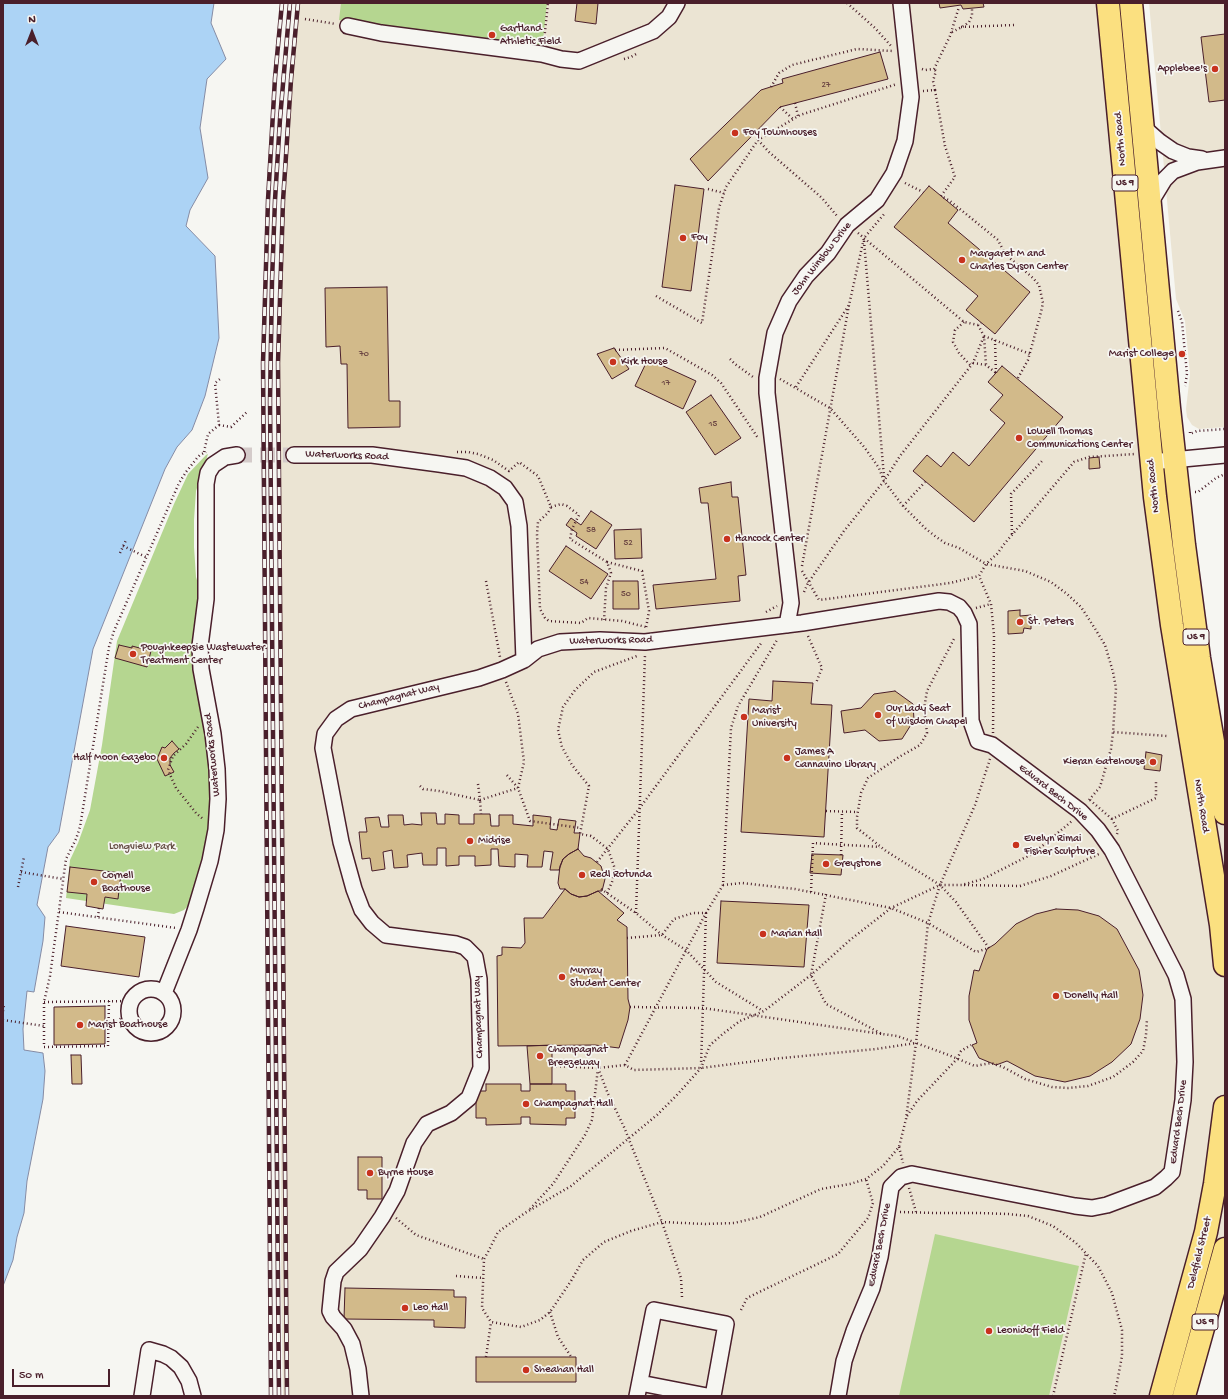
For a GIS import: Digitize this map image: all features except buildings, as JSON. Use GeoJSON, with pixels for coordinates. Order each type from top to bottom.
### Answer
{"type":"FeatureCollection","features":[{"type":"Feature","properties":{"kind":"highway","name":"North Road"},"geometry":{"type":"LineString","coordinates":[[1108,3],[1145,458],[1218,907],[1225,965]]}},
{"type":"Feature","properties":{"kind":"highway","name":"North Road"},"geometry":{"type":"LineString","coordinates":[[1131,3],[1174,460],[1192,611],[1225,813]]}},
{"type":"Feature","properties":{"kind":"highway","name":"Delafield Street"},"geometry":{"type":"LineString","coordinates":[[1161,1396],[1206,1232],[1215,1184],[1225,1107]]}},
{"type":"Feature","properties":{"kind":"highway","name":"Delafield Street"},"geometry":{"type":"LineString","coordinates":[[1184,1396],[1225,1249]]}},
{"type":"Feature","properties":{"kind":"street"},"geometry":{"type":"LineString","coordinates":[[348,26],[389,34],[542,54],[561,60],[579,61],[653,31],[669,17],[677,3]]}},
{"type":"Feature","properties":{"kind":"street","name":"John Winslow Drive"},"geometry":{"type":"LineString","coordinates":[[787,625],[791,603],[767,393],[760,378],[775,333],[789,301],[806,276],[828,253],[847,225],[877,200],[894,174],[905,141],[912,97],[901,3]]}},
{"type":"Feature","properties":{"kind":"street"},"geometry":{"type":"LineString","coordinates":[[1143,127],[1173,151],[1188,157],[1209,160]]}},
{"type":"Feature","properties":{"kind":"street"},"geometry":{"type":"LineString","coordinates":[[1150,203],[1164,180],[1173,171],[1188,165],[1225,158]]}},
{"type":"Feature","properties":{"kind":"street","name":"Waterworks Road"},"geometry":{"type":"LineString","coordinates":[[164,993],[189,930],[210,861],[216,830],[218,799],[217,769],[200,646],[206,598],[207,478],[210,469],[216,462],[225,457],[237,455]]}},
{"type":"Feature","properties":{"kind":"street","name":"Waterworks Road"},"geometry":{"type":"LineString","coordinates":[[294,455],[372,455],[466,468],[490,478],[505,488],[515,502],[519,526],[524,660]]}},
{"type":"Feature","properties":{"kind":"street"},"geometry":{"type":"LineString","coordinates":[[1145,458],[1174,460],[1225,455]]}},
{"type":"Feature","properties":{"kind":"street","name":"Waterworks Road"},"geometry":{"type":"LineString","coordinates":[[524,660],[538,649],[560,642],[600,640],[645,642],[802,623],[934,602],[949,602],[959,607],[964,612]]}},
{"type":"Feature","properties":{"kind":"street","name":"Edvard Bech Drive"},"geometry":{"type":"LineString","coordinates":[[838,1396],[844,1361],[854,1331],[872,1288],[880,1257],[891,1187],[901,1177],[912,1174],[1092,1208],[1108,1205],[1155,1187],[1172,1172],[1183,1100],[1185,1062],[1183,999],[1176,975],[1112,850],[1098,830],[1080,811],[992,745],[978,741],[971,722],[969,624],[964,612]]}},
{"type":"Feature","properties":{"kind":"street","name":"Champagnat Way"},"geometry":{"type":"LineString","coordinates":[[361,1396],[358,1369],[352,1344],[344,1329],[333,1317],[330,1311],[332,1287],[336,1272],[360,1249],[387,1209],[397,1191],[414,1143],[427,1124],[451,1114],[469,1098],[481,1068],[479,979],[475,957],[465,947],[456,944],[386,935],[372,923],[362,910],[354,889],[341,842],[323,748],[325,734],[336,719],[351,709],[479,678],[524,660]]}},
{"type":"Feature","properties":{"kind":"street"},"geometry":{"type":"LineString","coordinates":[[151,989],[158,990],[170,998],[174,1013],[167,1027],[153,1033],[145,1032],[138,1029],[133,1024],[130,1007],[138,993],[151,989]]}},
{"type":"Feature","properties":{"kind":"street"},"geometry":{"type":"LineString","coordinates":[[707,1396],[638,1389],[654,1310],[726,1324],[713,1396]]}},
{"type":"Feature","properties":{"kind":"street"},"geometry":{"type":"LineString","coordinates":[[142,1396],[148,1350],[164,1354],[182,1367],[189,1381],[193,1396]]}},
{"type":"Feature","properties":{"kind":"path"},"geometry":{"type":"LineString","coordinates":[[542,54],[548,3]]}},
{"type":"Feature","properties":{"kind":"path"},"geometry":{"type":"LineString","coordinates":[[847,3],[875,28]]}},
{"type":"Feature","properties":{"kind":"path"},"geometry":{"type":"LineString","coordinates":[[918,66],[925,70],[934,69],[952,32],[959,7]]}},
{"type":"Feature","properties":{"kind":"path"},"geometry":{"type":"LineString","coordinates":[[952,32],[969,22],[972,16],[972,8]]}},
{"type":"Feature","properties":{"kind":"path"},"geometry":{"type":"LineString","coordinates":[[305,19],[348,26]]}},
{"type":"Feature","properties":{"kind":"path"},"geometry":{"type":"LineString","coordinates":[[961,27],[1015,25]]}},
{"type":"Feature","properties":{"kind":"path"},"geometry":{"type":"LineString","coordinates":[[771,87],[779,73],[792,65],[857,49],[896,51]]}},
{"type":"Feature","properties":{"kind":"path"},"geometry":{"type":"LineString","coordinates":[[656,296],[702,323],[719,208],[726,187],[758,140],[798,116],[900,83]]}},
{"type":"Feature","properties":{"kind":"path"},"geometry":{"type":"LineString","coordinates":[[935,90],[945,146],[955,177],[941,196],[950,201],[998,240],[1005,254],[1040,285],[1043,303],[1030,354],[1018,378]]}},
{"type":"Feature","properties":{"kind":"path"},"geometry":{"type":"LineString","coordinates":[[795,103],[798,116]]}},
{"type":"Feature","properties":{"kind":"path"},"geometry":{"type":"LineString","coordinates":[[780,107],[794,119]]}},
{"type":"Feature","properties":{"kind":"path"},"geometry":{"type":"LineString","coordinates":[[905,183],[923,192]]}},
{"type":"Feature","properties":{"kind":"path"},"geometry":{"type":"LineString","coordinates":[[708,189],[724,193]]}},
{"type":"Feature","properties":{"kind":"path"},"geometry":{"type":"LineString","coordinates":[[884,481],[864,238],[849,305],[801,570],[819,600],[950,583],[980,576]]}},
{"type":"Feature","properties":{"kind":"path"},"geometry":{"type":"LineString","coordinates":[[796,387],[849,305]]}},
{"type":"Feature","properties":{"kind":"path"},"geometry":{"type":"LineString","coordinates":[[1177,307],[1183,330],[1187,374],[1185,387]]}},
{"type":"Feature","properties":{"kind":"path"},"geometry":{"type":"LineString","coordinates":[[971,366],[959,353],[953,342],[955,330],[964,322],[980,324],[984,336],[986,365]]}},
{"type":"Feature","properties":{"kind":"path"},"geometry":{"type":"LineString","coordinates":[[984,336],[1030,354]]}},
{"type":"Feature","properties":{"kind":"path"},"geometry":{"type":"LineString","coordinates":[[802,596],[808,582],[844,531],[884,481],[900,456],[971,366],[984,336]]}},
{"type":"Feature","properties":{"kind":"path"},"geometry":{"type":"LineString","coordinates":[[973,363],[986,365],[996,374],[995,340]]}},
{"type":"Feature","properties":{"kind":"path"},"geometry":{"type":"LineString","coordinates":[[615,350],[665,348],[712,375],[759,439]]}},
{"type":"Feature","properties":{"kind":"path"},"geometry":{"type":"LineString","coordinates":[[486,1357],[491,1322],[482,1308],[484,1259],[498,1232],[525,1213],[571,1186],[657,1115],[676,1096],[701,1068],[710,1045],[724,1032],[740,1021],[764,1011],[812,975],[850,940],[891,908],[940,885],[962,885],[983,879],[1034,853],[1076,817],[1100,787],[1111,749],[1116,688],[1113,672],[1104,645],[1081,607],[1051,582],[1025,571],[986,564],[959,548],[945,543],[935,536],[903,506],[884,481],[879,468],[865,448],[830,408],[807,396],[796,387],[781,379],[760,378],[735,364],[730,358]]}},
{"type":"Feature","properties":{"kind":"path"},"geometry":{"type":"LineString","coordinates":[[219,425],[215,384],[220,379]]}},
{"type":"Feature","properties":{"kind":"path"},"geometry":{"type":"LineString","coordinates":[[204,452],[208,434],[219,425],[231,427],[248,411]]}},
{"type":"Feature","properties":{"kind":"path"},"geometry":{"type":"LineString","coordinates":[[1188,428],[1190,434],[1197,431],[1225,429]]}},
{"type":"Feature","properties":{"kind":"path"},"geometry":{"type":"LineString","coordinates":[[109,1002],[108,1046],[44,1047],[44,1002],[50,976],[63,879],[67,855],[76,839],[80,827],[109,647],[114,631],[146,557],[183,476],[200,455],[210,450]]}},
{"type":"Feature","properties":{"kind":"path"},"geometry":{"type":"LineString","coordinates":[[491,1322],[521,1327],[540,1320],[550,1312],[583,1260],[604,1242],[631,1231],[662,1222],[705,1224],[734,1223],[760,1216],[821,1188],[850,1184],[866,1179],[883,1166],[899,1146],[906,1118],[916,1043],[928,923],[940,885],[975,805],[990,758],[992,745],[994,720],[994,636],[991,604],[980,576],[986,564],[997,554],[1012,534],[1074,462],[1090,457],[1145,458]]}},
{"type":"Feature","properties":{"kind":"path"},"geometry":{"type":"LineString","coordinates":[[1012,534],[1011,494],[1043,460]]}},
{"type":"Feature","properties":{"kind":"path"},"geometry":{"type":"LineString","coordinates":[[1198,492],[1216,478],[1225,474]]}},
{"type":"Feature","properties":{"kind":"path"},"geometry":{"type":"LineString","coordinates":[[903,506],[925,482]]}},
{"type":"Feature","properties":{"kind":"path"},"geometry":{"type":"LineString","coordinates":[[551,507],[561,504],[567,506],[579,515],[572,529],[570,539],[607,562],[642,571],[649,611],[645,642]]}},
{"type":"Feature","properties":{"kind":"path"},"geometry":{"type":"LineString","coordinates":[[120,553],[126,540]]}},
{"type":"Feature","properties":{"kind":"path"},"geometry":{"type":"LineString","coordinates":[[123,546],[146,557]]}},
{"type":"Feature","properties":{"kind":"path"},"geometry":{"type":"LineString","coordinates":[[604,620],[606,588],[611,573],[607,562]]}},
{"type":"Feature","properties":{"kind":"path"},"geometry":{"type":"LineString","coordinates":[[486,581],[502,670],[518,714],[524,762],[518,788]]}},
{"type":"Feature","properties":{"kind":"path"},"geometry":{"type":"LineString","coordinates":[[769,611],[781,603]]}},
{"type":"Feature","properties":{"kind":"path"},"geometry":{"type":"LineString","coordinates":[[723,885],[742,883],[826,894],[891,908],[928,923],[976,952],[989,948],[956,902],[940,885],[880,847],[857,828],[861,793],[868,778],[920,745],[927,733],[924,709],[927,691],[961,626],[964,612],[991,604]]}},
{"type":"Feature","properties":{"kind":"path"},"geometry":{"type":"LineString","coordinates":[[802,623],[822,668],[816,682]]}},
{"type":"Feature","properties":{"kind":"path"},"geometry":{"type":"LineString","coordinates":[[598,862],[766,637],[787,625]]}},
{"type":"Feature","properties":{"kind":"path"},"geometry":{"type":"LineString","coordinates":[[626,1065],[686,950],[723,885],[731,728],[738,706],[787,625]]}},
{"type":"Feature","properties":{"kind":"path"},"geometry":{"type":"LineString","coordinates":[[607,892],[612,882],[615,869],[608,849],[591,836],[580,834],[589,786],[572,765],[562,747],[558,730],[563,707],[575,690],[594,672],[645,653],[636,913]]}},
{"type":"Feature","properties":{"kind":"path"},"geometry":{"type":"LineString","coordinates":[[209,711],[186,744],[173,756],[168,770],[176,788],[196,813],[216,830]]}},
{"type":"Feature","properties":{"kind":"path"},"geometry":{"type":"LineString","coordinates":[[1113,732],[1167,736]]}},
{"type":"Feature","properties":{"kind":"path"},"geometry":{"type":"LineString","coordinates":[[506,774],[518,788],[530,821],[581,828]]}},
{"type":"Feature","properties":{"kind":"path"},"geometry":{"type":"LineString","coordinates":[[1112,819],[1156,798],[1156,780]]}},
{"type":"Feature","properties":{"kind":"path"},"geometry":{"type":"LineString","coordinates":[[478,784],[481,814]]}},
{"type":"Feature","properties":{"kind":"path"},"geometry":{"type":"LineString","coordinates":[[420,786],[423,789],[480,800],[518,788]]}},
{"type":"Feature","properties":{"kind":"path"},"geometry":{"type":"LineString","coordinates":[[940,885],[1020,886],[1051,876],[1100,853],[1112,850],[1118,831],[1112,819],[1090,799]]}},
{"type":"Feature","properties":{"kind":"path"},"geometry":{"type":"LineString","coordinates":[[826,811],[858,812]]}},
{"type":"Feature","properties":{"kind":"path"},"geometry":{"type":"LineString","coordinates":[[841,855],[842,811]]}},
{"type":"Feature","properties":{"kind":"path"},"geometry":{"type":"LineString","coordinates":[[811,892],[813,843],[880,847]]}},
{"type":"Feature","properties":{"kind":"path"},"geometry":{"type":"LineString","coordinates":[[18,887],[24,857]]}},
{"type":"Feature","properties":{"kind":"path"},"geometry":{"type":"LineString","coordinates":[[21,872],[63,879]]}},
{"type":"Feature","properties":{"kind":"path"},"geometry":{"type":"LineString","coordinates":[[601,889],[636,913],[662,935],[686,950],[704,971],[716,982],[764,1011]]}},
{"type":"Feature","properties":{"kind":"path"},"geometry":{"type":"LineString","coordinates":[[826,894],[812,975],[826,1004],[882,1034]]}},
{"type":"Feature","properties":{"kind":"path"},"geometry":{"type":"LineString","coordinates":[[98,918],[99,908]]}},
{"type":"Feature","properties":{"kind":"path"},"geometry":{"type":"LineString","coordinates":[[59,912],[189,930]]}},
{"type":"Feature","properties":{"kind":"path"},"geometry":{"type":"LineString","coordinates":[[627,938],[662,935],[674,919],[693,913],[706,913]]}},
{"type":"Feature","properties":{"kind":"path"},"geometry":{"type":"LineString","coordinates":[[701,1068],[706,913]]}},
{"type":"Feature","properties":{"kind":"path"},"geometry":{"type":"LineString","coordinates":[[44,1002],[109,1002],[130,1007],[117,1022],[109,1022]]}},
{"type":"Feature","properties":{"kind":"path"},"geometry":{"type":"LineString","coordinates":[[3,1011],[4,1005]]}},
{"type":"Feature","properties":{"kind":"path"},"geometry":{"type":"LineString","coordinates":[[630,1006],[656,1008],[703,1008],[897,1036],[975,1066],[991,1063],[1003,1067],[1025,1079],[1052,1087],[1068,1088],[1088,1086],[1113,1077],[1133,1062],[1143,1051],[1147,1019]]}},
{"type":"Feature","properties":{"kind":"path"},"geometry":{"type":"LineString","coordinates":[[3,1020],[44,1026]]}},
{"type":"Feature","properties":{"kind":"path"},"geometry":{"type":"LineString","coordinates":[[552,1066],[598,1068],[626,1065],[634,1070],[701,1068],[772,1059],[876,1049],[916,1043]]}},
{"type":"Feature","properties":{"kind":"path"},"geometry":{"type":"LineString","coordinates":[[906,1118],[917,1101],[957,1059],[961,1051],[971,1045]]}},
{"type":"Feature","properties":{"kind":"path"},"geometry":{"type":"LineString","coordinates":[[598,1068],[608,1094],[629,1137],[662,1222],[681,1278],[682,1297]]}},
{"type":"Feature","properties":{"kind":"path"},"geometry":{"type":"LineString","coordinates":[[525,1213],[538,1202],[553,1184],[585,1135],[592,1120],[598,1068]]}},
{"type":"Feature","properties":{"kind":"path"},"geometry":{"type":"LineString","coordinates":[[741,1310],[747,1298],[838,1254],[868,1218],[874,1202],[866,1179]]}},
{"type":"Feature","properties":{"kind":"path"},"geometry":{"type":"LineString","coordinates":[[387,1209],[416,1235],[484,1259]]}},
{"type":"Feature","properties":{"kind":"path"},"geometry":{"type":"LineString","coordinates":[[871,1210],[886,1212],[959,1212],[1028,1216],[1053,1226],[1076,1243],[1098,1266],[1112,1293],[1122,1330],[1122,1356],[1114,1396]]}},
{"type":"Feature","properties":{"kind":"path"},"geometry":{"type":"LineString","coordinates":[[1053,1396],[1086,1253]]}},
{"type":"Feature","properties":{"kind":"path"},"geometry":{"type":"LineString","coordinates":[[456,1276],[483,1278]]}},
{"type":"Feature","properties":{"kind":"path"},"geometry":{"type":"LineString","coordinates":[[550,1312],[558,1337],[572,1358]]}},
{"type":"Feature","properties":{"kind":"shaded area","name":"Marist University"},"geometry":{"type":"Polygon","coordinates":[[[296,3],[1109,3],[1152,465],[1176,463],[1225,813],[1225,1246],[1186,1396],[283,1396],[281,1284],[281,989],[277,355],[285,142],[296,3]]]}},
{"type":"Feature","properties":{"kind":"shaded area"},"geometry":{"type":"Polygon","coordinates":[[[1149,3],[1225,3],[1225,427],[1199,429],[1192,425],[1187,417],[1186,409],[1190,374],[1185,321],[1176,299],[1149,3]]]}},
{"type":"Feature","properties":{"kind":"green space","name":"Gartland Athletic Field"},"geometry":{"type":"Polygon","coordinates":[[[341,3],[547,3],[542,50],[339,20],[341,3]]]}},
{"type":"Feature","properties":{"kind":"green space","name":"Longview Park"},"geometry":{"type":"Polygon","coordinates":[[[208,454],[196,491],[194,547],[196,577],[202,596],[193,634],[210,732],[210,828],[192,902],[184,910],[174,914],[66,898],[70,860],[90,810],[102,745],[117,641],[188,474],[208,454]]]}},
{"type":"Feature","properties":{"kind":"green space","name":"Leonidoff Field"},"geometry":{"type":"Polygon","coordinates":[[[935,1234],[1079,1266],[1049,1396],[899,1396],[935,1234]]]}},
{"type":"Feature","properties":{"kind":"water"},"geometry":{"type":"Polygon","coordinates":[[[3,3],[214,3],[211,23],[226,59],[207,79],[200,128],[208,178],[190,210],[186,226],[215,256],[219,338],[205,396],[192,430],[177,447],[165,469],[93,649],[59,832],[48,847],[37,905],[45,917],[43,941],[34,992],[27,991],[23,1029],[24,1050],[43,1053],[45,1071],[43,1099],[27,1181],[24,1213],[17,1237],[13,1260],[3,1286],[3,3]]]}},
{"type":"Feature","properties":{"kind":"tunnel"},"geometry":{"type":"LineString","coordinates":[[237,455],[294,455]]}},
{"type":"Feature","properties":{"kind":"railway"},"geometry":{"type":"LineString","coordinates":[[271,1396],[263,363],[268,200],[275,78],[282,3]]}},
{"type":"Feature","properties":{"kind":"railway"},"geometry":{"type":"LineString","coordinates":[[279,1396],[270,401],[275,200],[290,3]]}},
{"type":"Feature","properties":{"kind":"railway"},"geometry":{"type":"LineString","coordinates":[[287,1396],[278,363],[283,201],[298,3]]}},
{"type":"Feature","properties":{"kind":"place","name":"Gartland Athletic Field"},"geometry":{"type":"Point","coordinates":[492,35]}},
{"type":"Feature","properties":{"kind":"place","name":"Applebee's"},"geometry":{"type":"Point","coordinates":[1215,69]}},
{"type":"Feature","properties":{"kind":"place","name":"Foy Townhouses"},"geometry":{"type":"Point","coordinates":[735,133]}},
{"type":"Feature","properties":{"kind":"place","name":"Foy"},"geometry":{"type":"Point","coordinates":[683,238]}},
{"type":"Feature","properties":{"kind":"place","name":"Margaret M and Charles Dyson Center"},"geometry":{"type":"Point","coordinates":[962,260]}},
{"type":"Feature","properties":{"kind":"place","name":"Marist College"},"geometry":{"type":"Point","coordinates":[1182,354]}},
{"type":"Feature","properties":{"kind":"place","name":"Kirk House"},"geometry":{"type":"Point","coordinates":[613,362]}},
{"type":"Feature","properties":{"kind":"place","name":"Lowell Thomas Communications Center"},"geometry":{"type":"Point","coordinates":[1019,438]}},
{"type":"Feature","properties":{"kind":"place","name":"Hancock Center"},"geometry":{"type":"Point","coordinates":[727,539]}},
{"type":"Feature","properties":{"kind":"place","name":"St. Peters"},"geometry":{"type":"Point","coordinates":[1020,622]}},
{"type":"Feature","properties":{"kind":"place","name":"Poughkeepsie Wastewater Treatment Center"},"geometry":{"type":"Point","coordinates":[133,654]}},
{"type":"Feature","properties":{"kind":"place","name":"Our Lady Seat of Wisdom Chapel"},"geometry":{"type":"Point","coordinates":[878,715]}},
{"type":"Feature","properties":{"kind":"place","name":"Marist University"},"geometry":{"type":"Point","coordinates":[744,717]}},
{"type":"Feature","properties":{"kind":"place","name":"Half Moon Gazebo"},"geometry":{"type":"Point","coordinates":[164,758]}},
{"type":"Feature","properties":{"kind":"place","name":"James A Cannavino Library"},"geometry":{"type":"Point","coordinates":[787,758]}},
{"type":"Feature","properties":{"kind":"place","name":"Kieran Gatehouse"},"geometry":{"type":"Point","coordinates":[1153,762]}},
{"type":"Feature","properties":{"kind":"place","name":"Midrise"},"geometry":{"type":"Point","coordinates":[470,841]}},
{"type":"Feature","properties":{"kind":"place","name":"Evelyn Rimai Fisher Sculpture"},"geometry":{"type":"Point","coordinates":[1016,845]}},
{"type":"Feature","properties":{"kind":"place","name":"Greystone"},"geometry":{"type":"Point","coordinates":[826,864]}},
{"type":"Feature","properties":{"kind":"place","name":"Redl Rotunda"},"geometry":{"type":"Point","coordinates":[582,875]}},
{"type":"Feature","properties":{"kind":"place","name":"Cornell Boathouse"},"geometry":{"type":"Point","coordinates":[94,882]}},
{"type":"Feature","properties":{"kind":"place","name":"Marian Hall"},"geometry":{"type":"Point","coordinates":[763,934]}},
{"type":"Feature","properties":{"kind":"place","name":"Murray Student Center"},"geometry":{"type":"Point","coordinates":[562,977]}},
{"type":"Feature","properties":{"kind":"place","name":"Donelly Hall"},"geometry":{"type":"Point","coordinates":[1056,996]}},
{"type":"Feature","properties":{"kind":"place","name":"Marist Boathouse"},"geometry":{"type":"Point","coordinates":[80,1025]}},
{"type":"Feature","properties":{"kind":"place","name":"Champagnat Breezeway"},"geometry":{"type":"Point","coordinates":[540,1056]}},
{"type":"Feature","properties":{"kind":"place","name":"Champagnat Hall"},"geometry":{"type":"Point","coordinates":[526,1104]}},
{"type":"Feature","properties":{"kind":"place","name":"Byrne House"},"geometry":{"type":"Point","coordinates":[370,1173]}},
{"type":"Feature","properties":{"kind":"place","name":"Leo Hall"},"geometry":{"type":"Point","coordinates":[405,1308]}},
{"type":"Feature","properties":{"kind":"place","name":"Leonidoff Field"},"geometry":{"type":"Point","coordinates":[989,1331]}},
{"type":"Feature","properties":{"kind":"place","name":"Sheahan Hall"},"geometry":{"type":"Point","coordinates":[526,1370]}}]}
